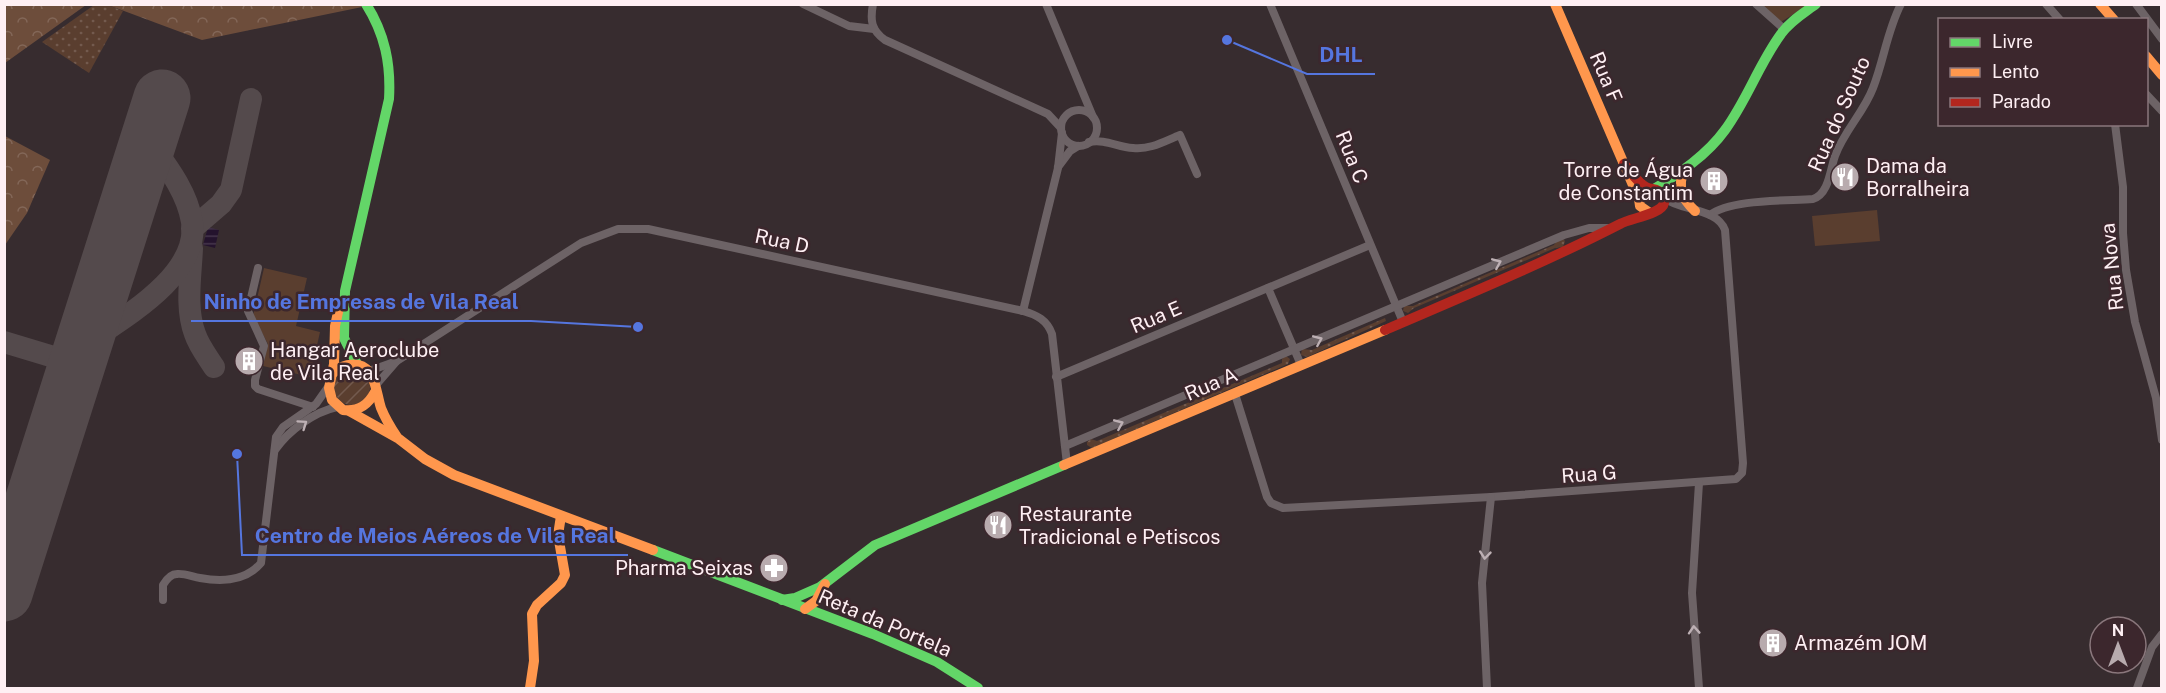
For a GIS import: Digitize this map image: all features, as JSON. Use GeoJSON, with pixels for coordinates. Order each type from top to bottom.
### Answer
{"type":"FeatureCollection","features":[{"type":"Feature","properties":{"kind":"street"},"geometry":{"type":"LineString","coordinates":[[163,600],[163,585],[173,575],[213,580],[233,579],[251,572],[261,563],[276,437],[280,430],[313,407],[322,398],[328,386],[332,374],[335,319],[345,291],[389,99],[391,81],[391,68],[385,39],[380,26],[366,4]]}},
{"type":"Feature","properties":{"kind":"street"},"geometry":{"type":"LineString","coordinates":[[803,4],[852,27],[874,29]]}},
{"type":"Feature","properties":{"kind":"street"},"geometry":{"type":"LineString","coordinates":[[873,4],[871,16],[874,29],[880,37],[1048,114],[1066,115],[1075,110],[1083,94]]}},
{"type":"Feature","properties":{"kind":"street"},"geometry":{"type":"LineString","coordinates":[[1046,4],[1097,128],[1111,142]]}},
{"type":"Feature","properties":{"kind":"street","name":"Rua C"},"geometry":{"type":"LineString","coordinates":[[1270,4],[1403,321]]}},
{"type":"Feature","properties":{"kind":"street","name":"Rua F"},"geometry":{"type":"LineString","coordinates":[[1555,4],[1639,201]]}},
{"type":"Feature","properties":{"kind":"street"},"geometry":{"type":"LineString","coordinates":[[1756,4],[1784,29]]}},
{"type":"Feature","properties":{"kind":"street"},"geometry":{"type":"LineString","coordinates":[[1065,446],[1564,235],[1593,227],[1611,228],[1628,215],[1642,193],[1657,193],[1714,144],[1726,129],[1784,29],[1816,4]]}},
{"type":"Feature","properties":{"kind":"street","name":"Rua do Souto"},"geometry":{"type":"LineString","coordinates":[[1710,215],[1720,208],[1734,205],[1813,199],[1820,196],[1824,191],[1838,148],[1874,87],[1891,27],[1901,4]]}},
{"type":"Feature","properties":{"kind":"street"},"geometry":{"type":"LineString","coordinates":[[2046,4],[2058,18]]}},
{"type":"Feature","properties":{"kind":"street"},"geometry":{"type":"LineString","coordinates":[[2100,4],[2112,18]]}},
{"type":"Feature","properties":{"kind":"street"},"geometry":{"type":"LineString","coordinates":[[2136,4],[2146,18]]}},
{"type":"Feature","properties":{"kind":"street"},"geometry":{"type":"LineString","coordinates":[[2148,20],[2162,39]]}},
{"type":"Feature","properties":{"kind":"street"},"geometry":{"type":"LineString","coordinates":[[2148,58],[2162,75]]}},
{"type":"Feature","properties":{"kind":"street"},"geometry":{"type":"LineString","coordinates":[[2148,96],[2162,111]]}},
{"type":"Feature","properties":{"kind":"street"},"geometry":{"type":"LineString","coordinates":[[1075,110],[1084,111],[1093,117]]}},
{"type":"Feature","properties":{"kind":"street"},"geometry":{"type":"LineString","coordinates":[[1048,114],[1067,141],[1078,146]]}},
{"type":"Feature","properties":{"kind":"street"},"geometry":{"type":"LineString","coordinates":[[1023,311],[1058,168],[1061,130],[1066,115]]}},
{"type":"Feature","properties":{"kind":"street","name":"Rua Nova"},"geometry":{"type":"LineString","coordinates":[[2115,126],[2123,187],[2123,233],[2128,280],[2137,330],[2156,398],[2162,440]]}},
{"type":"Feature","properties":{"kind":"street"},"geometry":{"type":"LineString","coordinates":[[1089,142],[1097,128]]}},
{"type":"Feature","properties":{"kind":"street"},"geometry":{"type":"LineString","coordinates":[[1058,168],[1067,154],[1089,142],[1111,142],[1142,148],[1180,135],[1197,174]]}},
{"type":"Feature","properties":{"kind":"street"},"geometry":{"type":"LineString","coordinates":[[1624,164],[1635,179],[1671,203],[1710,215]]}},
{"type":"Feature","properties":{"kind":"street"},"geometry":{"type":"LineString","coordinates":[[1684,170],[1680,180],[1680,192],[1695,211]]}},
{"type":"Feature","properties":{"kind":"street"},"geometry":{"type":"LineString","coordinates":[[1654,212],[1663,206],[1657,193]]}},
{"type":"Feature","properties":{"kind":"street"},"geometry":{"type":"LineString","coordinates":[[1639,201],[1643,210],[1654,212],[1672,209],[1695,211]]}},
{"type":"Feature","properties":{"kind":"street","name":"Rua A"},"geometry":{"type":"LineString","coordinates":[[817,592],[846,564],[875,545],[1235,394],[1639,215],[1654,212]]}},
{"type":"Feature","properties":{"kind":"street","name":"Rua G"},"geometry":{"type":"LineString","coordinates":[[1235,394],[1267,496],[1271,503],[1278,507],[1491,497],[1736,479],[1740,477],[1743,469],[1725,230],[1720,221],[1710,215]]}},
{"type":"Feature","properties":{"kind":"street","name":"Rua D"},"geometry":{"type":"LineString","coordinates":[[397,361],[581,243],[625,228],[648,229],[1023,311],[1040,318],[1048,324],[1052,334],[1067,464]]}},
{"type":"Feature","properties":{"kind":"street","name":"Rua E"},"geometry":{"type":"LineString","coordinates":[[1056,377],[1370,245]]}},
{"type":"Feature","properties":{"kind":"street"},"geometry":{"type":"LineString","coordinates":[[258,268],[248,311],[264,346],[255,386],[260,390],[313,407]]}},
{"type":"Feature","properties":{"kind":"street"},"geometry":{"type":"LineString","coordinates":[[1268,288],[1301,365]]}},
{"type":"Feature","properties":{"kind":"street"},"geometry":{"type":"LineString","coordinates":[[345,291],[344,338],[357,364]]}},
{"type":"Feature","properties":{"kind":"street"},"geometry":{"type":"LineString","coordinates":[[274,451],[287,436],[318,413],[337,407],[356,411],[369,404],[376,388],[397,361]]}},
{"type":"Feature","properties":{"kind":"street"},"geometry":{"type":"LineString","coordinates":[[369,371],[397,361]]}},
{"type":"Feature","properties":{"kind":"street"},"geometry":{"type":"LineString","coordinates":[[332,374],[343,365],[362,365],[369,371],[384,414],[399,439]]}},
{"type":"Feature","properties":{"kind":"street"},"geometry":{"type":"LineString","coordinates":[[328,386],[329,393],[337,407]]}},
{"type":"Feature","properties":{"kind":"street","name":"Reta da Portela"},"geometry":{"type":"LineString","coordinates":[[349,411],[399,439],[441,469],[914,651],[978,688]]}},
{"type":"Feature","properties":{"kind":"street"},"geometry":{"type":"LineString","coordinates":[[1699,483],[1692,593],[1699,688]]}},
{"type":"Feature","properties":{"kind":"street"},"geometry":{"type":"LineString","coordinates":[[1487,688],[1482,594],[1491,497]]}},
{"type":"Feature","properties":{"kind":"street"},"geometry":{"type":"LineString","coordinates":[[530,688],[534,661],[532,614],[536,606],[561,583],[565,574],[558,535],[561,516]]}},
{"type":"Feature","properties":{"kind":"street"},"geometry":{"type":"LineString","coordinates":[[778,598],[797,598],[817,592]]}},
{"type":"Feature","properties":{"kind":"street"},"geometry":{"type":"LineString","coordinates":[[805,609],[806,599],[817,592]]}},
{"type":"Feature","properties":{"kind":"street"},"geometry":{"type":"LineString","coordinates":[[817,592],[821,615]]}},
{"type":"Feature","properties":{"kind":"street"},"geometry":{"type":"LineString","coordinates":[[2137,688],[2152,646],[2162,634]]}},
{"type":"Feature","properties":{"kind":"shaded area"},"geometry":{"type":"Polygon","coordinates":[[[94,5],[108,5],[123,11],[89,73],[42,42],[94,5]]]}},
{"type":"Feature","properties":{"kind":"shaded area"},"geometry":{"type":"Polygon","coordinates":[[[1759,5],[1808,5],[1781,22],[1759,5]]]}},
{"type":"Feature","properties":{"kind":"shaded area"},"geometry":{"type":"Polygon","coordinates":[[[1877,210],[1880,241],[1815,246],[1812,216],[1877,210]]]}},
{"type":"Feature","properties":{"kind":"shaded area"},"geometry":{"type":"Polygon","coordinates":[[[208,227],[219,230],[215,248],[203,245],[208,227]]]}},
{"type":"Feature","properties":{"kind":"shaded area"},"geometry":{"type":"Polygon","coordinates":[[[1557,240],[1565,241],[1563,247],[1555,248],[1414,308],[1408,313],[1403,311],[1404,306],[1413,306],[1554,245],[1557,240]]]}},
{"type":"Feature","properties":{"kind":"shaded area"},"geometry":{"type":"Polygon","coordinates":[[[264,268],[307,278],[296,326],[320,332],[310,377],[263,366],[268,344],[253,316],[264,268]]]}},
{"type":"Feature","properties":{"kind":"shaded area"},"geometry":{"type":"Polygon","coordinates":[[[1385,318],[1386,321],[1307,357],[1301,355],[1302,349],[1312,350],[1385,318]]]}},
{"type":"Feature","properties":{"kind":"shaded area"},"geometry":{"type":"Polygon","coordinates":[[[1286,356],[1290,359],[1288,364],[1092,448],[1087,445],[1091,439],[1097,441],[1282,363],[1282,359],[1286,356]]]}},
{"type":"Feature","properties":{"kind":"shaded area"},"geometry":{"type":"Polygon","coordinates":[[[352,369],[365,374],[370,387],[365,400],[352,405],[339,400],[334,387],[339,374],[352,369]]]}},
{"type":"Feature","properties":{"kind":"green space"},"geometry":{"type":"Polygon","coordinates":[[[5,4],[86,4],[86,5],[5,63],[5,4]]]}},
{"type":"Feature","properties":{"kind":"green space"},"geometry":{"type":"Polygon","coordinates":[[[360,4],[362,7],[202,40],[108,5],[360,4]]]}},
{"type":"Feature","properties":{"kind":"green space"},"geometry":{"type":"Polygon","coordinates":[[[5,136],[50,160],[27,213],[5,245],[5,136]]]}},
{"type":"Feature","properties":{"kind":"taxiway"},"geometry":{"type":"LineString","coordinates":[[192,229],[221,204],[231,190],[251,99]]}},
{"type":"Feature","properties":{"kind":"taxiway"},"geometry":{"type":"LineString","coordinates":[[84,345],[155,294],[184,260],[191,242],[192,222],[186,200],[175,179],[148,140]]}},
{"type":"Feature","properties":{"kind":"taxiway"},"geometry":{"type":"LineString","coordinates":[[192,248],[189,291],[192,324],[199,343],[214,367]]}},
{"type":"Feature","properties":{"kind":"taxiway"},"geometry":{"type":"LineString","coordinates":[[4,342],[77,364]]}},
{"type":"Feature","properties":{"kind":"runway"},"geometry":{"type":"LineString","coordinates":[[4,593],[162,98]]}},
{"type":"Feature","properties":{"kind":"traffic: fast"},"geometry":{"type":"LineString","coordinates":[[357,364],[344,338],[345,291],[389,99],[388,61],[378,27],[366,4]]}},
{"type":"Feature","properties":{"kind":"traffic: fast"},"geometry":{"type":"LineString","coordinates":[[1654,189],[1693,163],[1718,139],[1733,118],[1781,34],[1793,21],[1816,4]]}},
{"type":"Feature","properties":{"kind":"traffic: fast"},"geometry":{"type":"LineString","coordinates":[[782,600],[795,598],[820,587],[875,545],[1064,465]]}},
{"type":"Feature","properties":{"kind":"traffic: fast"},"geometry":{"type":"LineString","coordinates":[[653,550],[873,634],[937,662],[978,688]]}},
{"type":"Feature","properties":{"kind":"traffic: slow"},"geometry":{"type":"LineString","coordinates":[[1555,4],[1640,206],[1650,213]]}},
{"type":"Feature","properties":{"kind":"traffic: slow"},"geometry":{"type":"LineString","coordinates":[[2100,4],[2112,18]]}},
{"type":"Feature","properties":{"kind":"traffic: slow"},"geometry":{"type":"LineString","coordinates":[[2148,58],[2162,75]]}},
{"type":"Feature","properties":{"kind":"traffic: slow"},"geometry":{"type":"LineString","coordinates":[[1684,170],[1681,182],[1682,192],[1695,211]]}},
{"type":"Feature","properties":{"kind":"traffic: slow"},"geometry":{"type":"LineString","coordinates":[[340,303],[335,326],[334,364],[329,388],[332,400],[343,410],[354,410],[366,404],[375,392]]}},
{"type":"Feature","properties":{"kind":"traffic: slow"},"geometry":{"type":"LineString","coordinates":[[1064,465],[1385,330]]}},
{"type":"Feature","properties":{"kind":"traffic: slow"},"geometry":{"type":"LineString","coordinates":[[332,374],[347,365],[364,367],[372,376],[383,412],[397,437]]}},
{"type":"Feature","properties":{"kind":"traffic: slow"},"geometry":{"type":"LineString","coordinates":[[349,411],[399,439],[425,459],[454,475],[653,550]]}},
{"type":"Feature","properties":{"kind":"traffic: slow"},"geometry":{"type":"LineString","coordinates":[[530,688],[534,661],[532,614],[537,605],[561,583],[565,575],[558,535],[561,516]]}},
{"type":"Feature","properties":{"kind":"traffic: slow"},"geometry":{"type":"LineString","coordinates":[[805,609],[816,601],[825,584]]}},
{"type":"Feature","properties":{"kind":"traffic: jam"},"geometry":{"type":"LineString","coordinates":[[1385,330],[1662,207],[1664,202],[1660,192],[1643,185],[1624,164]]}},
{"type":"Feature","properties":{"kind":"place","name":"DHL"},"geometry":{"type":"Point","coordinates":[1227,40]}},
{"type":"Feature","properties":{"kind":"place","name":"Dama da Borralheira"},"geometry":{"type":"Point","coordinates":[1845,177]}},
{"type":"Feature","properties":{"kind":"place","name":"Torre de Água de Constantim"},"geometry":{"type":"Point","coordinates":[1714,181]}},
{"type":"Feature","properties":{"kind":"place","name":"Ninho de Empresas de Vila Real"},"geometry":{"type":"Point","coordinates":[638,327]}},
{"type":"Feature","properties":{"kind":"place","name":"Hangar Aeroclube de Vila Real"},"geometry":{"type":"Point","coordinates":[249,361]}},
{"type":"Feature","properties":{"kind":"place","name":"Centro de Meios Aéreos de Vila Real"},"geometry":{"type":"Point","coordinates":[237,454]}},
{"type":"Feature","properties":{"kind":"place","name":"Restaurante Tradicional e Petiscos"},"geometry":{"type":"Point","coordinates":[998,525]}},
{"type":"Feature","properties":{"kind":"place","name":"Pharma Seixas"},"geometry":{"type":"Point","coordinates":[774,568]}},
{"type":"Feature","properties":{"kind":"place","name":"Armazém JOM"},"geometry":{"type":"Point","coordinates":[1773,643]}}]}
